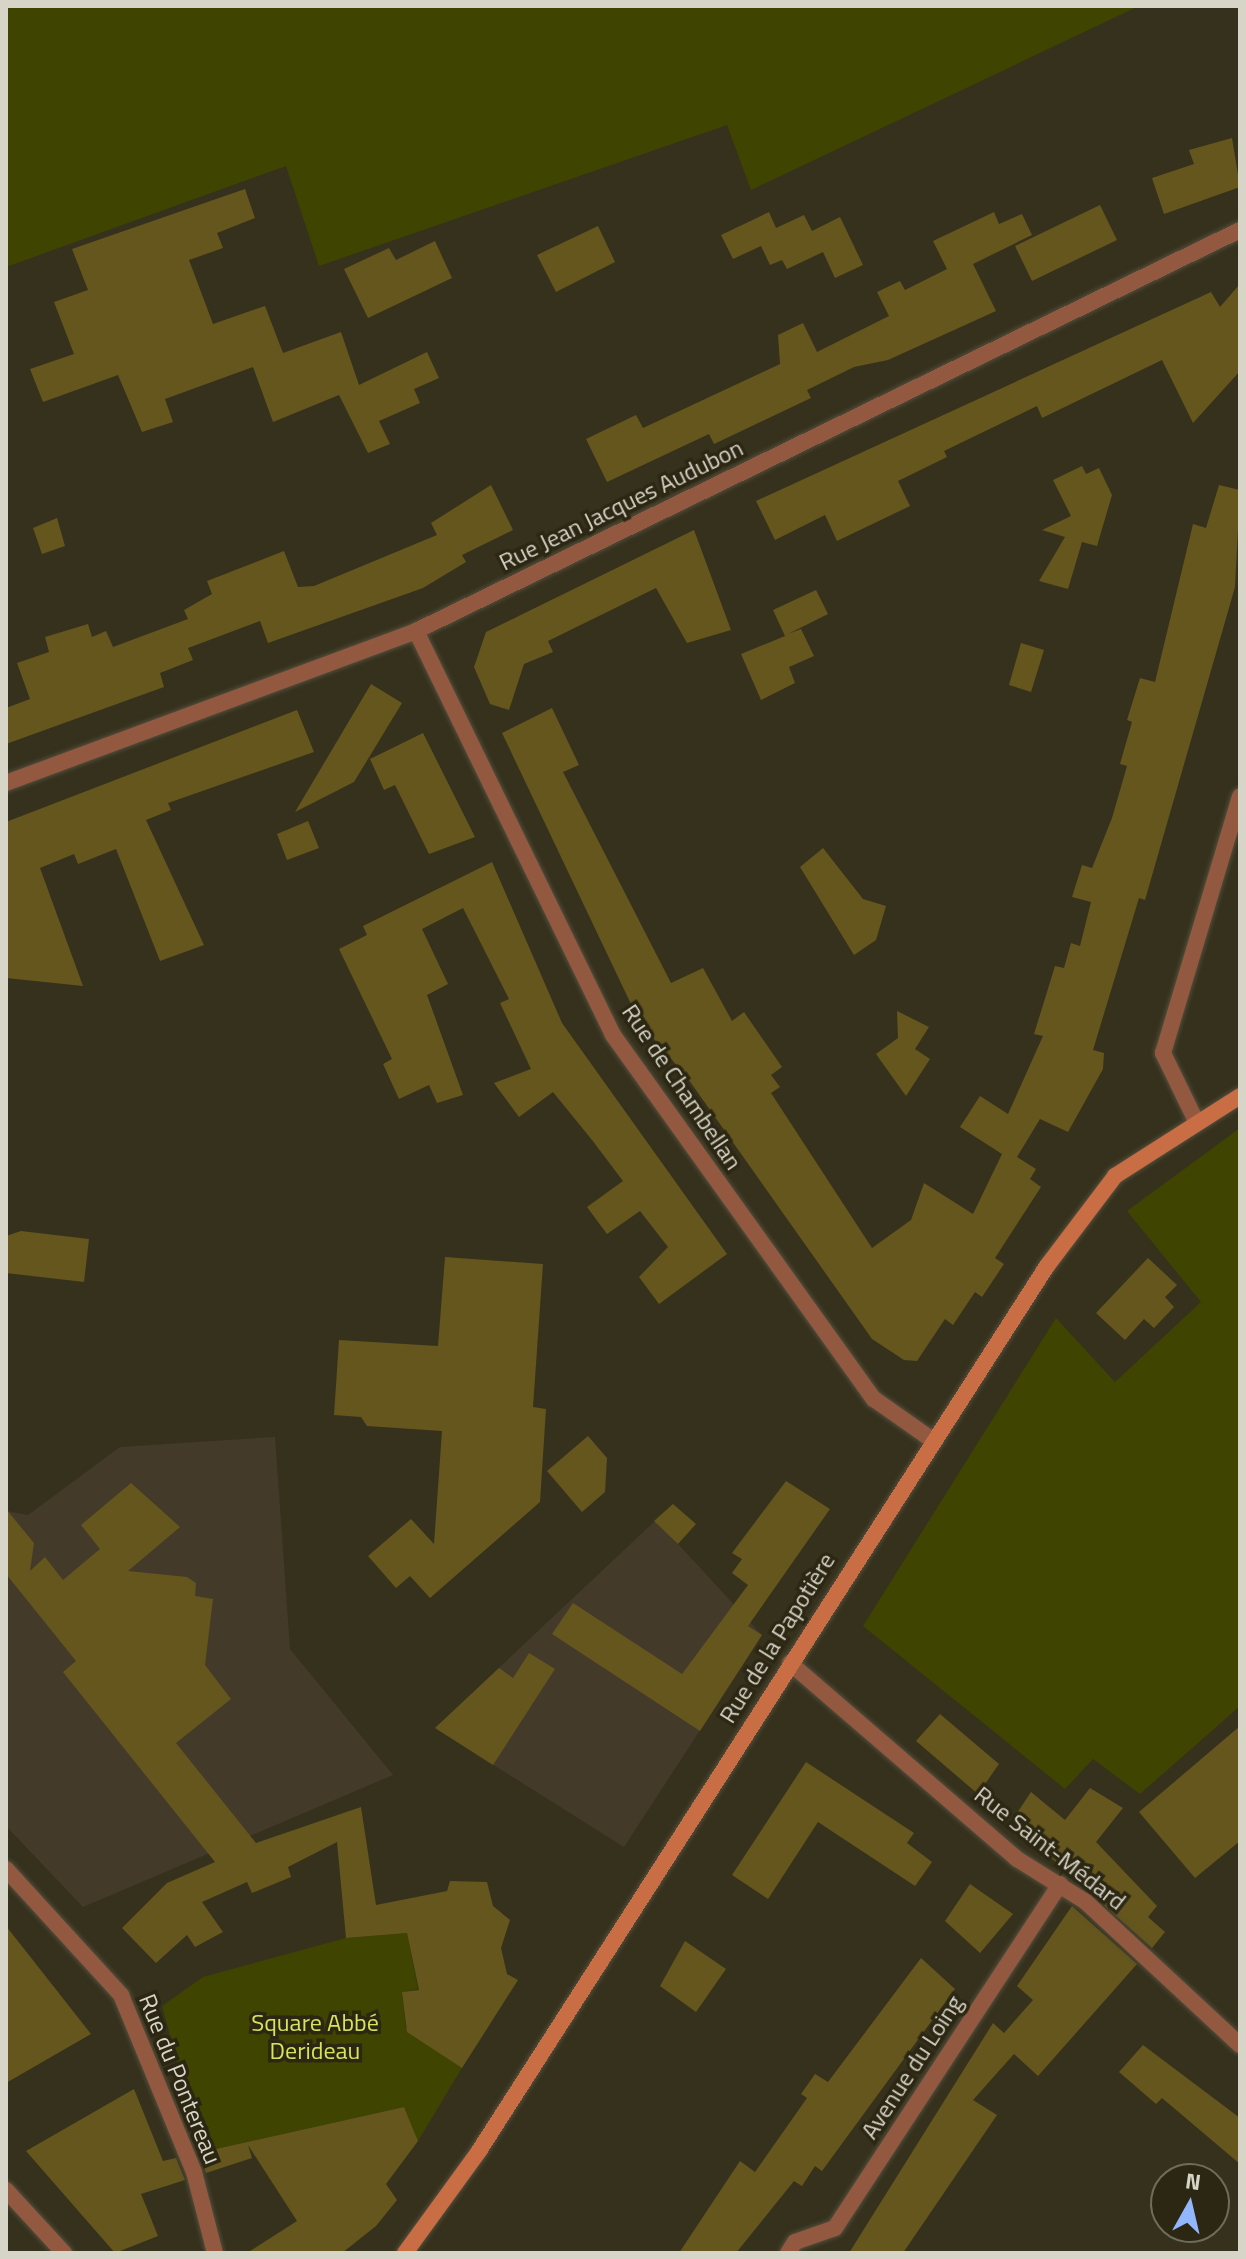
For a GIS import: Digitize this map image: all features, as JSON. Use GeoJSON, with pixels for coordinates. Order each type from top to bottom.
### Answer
{"type":"FeatureCollection","features":[{"type":"Feature","properties":{"kind":"street","name":"Rue Jean Jacques Audubon"},"geometry":{"type":"LineString","coordinates":[[6,783],[416,631],[1240,230]]}},
{"type":"Feature","properties":{"kind":"street","name":"Rue de Chambellan"},"geometry":{"type":"LineString","coordinates":[[416,631],[613,1035],[874,1399],[931,1439]]}},
{"type":"Feature","properties":{"kind":"street"},"geometry":{"type":"LineString","coordinates":[[1196,1121],[1163,1053],[1240,796]]}},
{"type":"Feature","properties":{"kind":"street","name":"Rue de la Papotière"},"geometry":{"type":"LineString","coordinates":[[405,2253],[479,2151],[931,1439],[1115,1176],[1196,1121],[1240,1096]]}},
{"type":"Feature","properties":{"kind":"street","name":"Rue Saint-Médard"},"geometry":{"type":"LineString","coordinates":[[790,1663],[1017,1859],[1060,1884],[1240,2045]]}},
{"type":"Feature","properties":{"kind":"street","name":"Rue du Pontereau"},"geometry":{"type":"LineString","coordinates":[[6,1869],[121,1995],[194,2172],[215,2253]]}},
{"type":"Feature","properties":{"kind":"street","name":"Avenue du Loing"},"geometry":{"type":"LineString","coordinates":[[788,2253],[795,2242],[835,2228],[1060,1884]]}},
{"type":"Feature","properties":{"kind":"street"},"geometry":{"type":"LineString","coordinates":[[6,2190],[64,2253]]}},
{"type":"Feature","properties":{"kind":"shaded area"},"geometry":{"type":"Polygon","coordinates":[[[275,1437],[290,1649],[393,1775],[83,1907],[6,1826],[6,1511],[28,1515],[120,1447],[275,1437]]]}},
{"type":"Feature","properties":{"kind":"shaded area"},"geometry":{"type":"Polygon","coordinates":[[[656,1520],[762,1635],[624,1847],[435,1728],[656,1520]]]}},
{"type":"Feature","properties":{"kind":"green space"},"geometry":{"type":"Polygon","coordinates":[[[6,6],[1139,6],[751,190],[727,125],[319,266],[286,166],[6,267],[6,6]]]}},
{"type":"Feature","properties":{"kind":"green space"},"geometry":{"type":"Polygon","coordinates":[[[1240,1128],[1240,1706],[1140,1794],[1093,1759],[1065,1789],[863,1626],[1056,1318],[1115,1382],[1201,1302],[1127,1211],[1240,1128]]]}},
{"type":"Feature","properties":{"kind":"green space","name":"Square Abbé Derideau"},"geometry":{"type":"Polygon","coordinates":[[[407,1933],[418,1989],[402,1992],[406,2028],[462,2068],[418,2141],[404,2107],[202,2152],[162,2006],[203,1977],[346,1938],[407,1933]]]}},
{"type":"Feature","properties":{"kind":"building"},"geometry":{"type":"Polygon","coordinates":[[[1232,138],[1240,187],[1164,214],[1152,178],[1194,164],[1189,150],[1232,138]]]}},
{"type":"Feature","properties":{"kind":"building"},"geometry":{"type":"Polygon","coordinates":[[[245,189],[255,218],[217,233],[223,248],[189,260],[213,324],[265,306],[283,353],[341,332],[359,385],[427,352],[439,378],[414,389],[420,403],[379,421],[390,444],[368,453],[339,395],[273,422],[253,367],[165,399],[173,422],[142,432],[118,375],[43,402],[30,369],[74,354],[54,302],[88,290],[72,249],[245,189]]]}},
{"type":"Feature","properties":{"kind":"building"},"geometry":{"type":"Polygon","coordinates":[[[1100,205],[1117,240],[1032,281],[1015,246],[1100,205]]]}},
{"type":"Feature","properties":{"kind":"building"},"geometry":{"type":"Polygon","coordinates":[[[769,212],[776,228],[804,215],[812,231],[840,217],[863,265],[835,278],[823,252],[787,269],[782,260],[770,265],[761,246],[733,259],[721,235],[769,212]]]}},
{"type":"Feature","properties":{"kind":"building"},"geometry":{"type":"Polygon","coordinates":[[[994,212],[999,224],[1022,214],[1032,235],[973,264],[996,311],[888,360],[854,367],[807,390],[811,398],[714,444],[709,434],[607,482],[586,439],[636,415],[643,428],[780,364],[778,335],[803,323],[817,352],[889,316],[877,292],[900,281],[905,290],[947,269],[933,241],[994,212]]]}},
{"type":"Feature","properties":{"kind":"building"},"geometry":{"type":"Polygon","coordinates":[[[598,226],[615,262],[556,292],[537,255],[598,226]]]}},
{"type":"Feature","properties":{"kind":"building"},"geometry":{"type":"Polygon","coordinates":[[[435,241],[452,278],[368,318],[344,269],[389,248],[396,260],[435,241]]]}},
{"type":"Feature","properties":{"kind":"building"},"geometry":{"type":"Polygon","coordinates":[[[1240,284],[1240,371],[1193,423],[1162,360],[1042,418],[1037,406],[944,451],[947,457],[898,481],[910,506],[837,541],[825,515],[775,540],[756,501],[1211,292],[1220,307],[1240,284]]]}},
{"type":"Feature","properties":{"kind":"building"},"geometry":{"type":"Polygon","coordinates":[[[1082,466],[1086,474],[1099,468],[1112,495],[1097,546],[1082,542],[1068,589],[1039,581],[1065,537],[1042,530],[1071,516],[1053,480],[1082,466]]]}},
{"type":"Feature","properties":{"kind":"building"},"geometry":{"type":"Polygon","coordinates":[[[491,485],[513,530],[462,555],[466,562],[423,588],[268,643],[260,621],[188,648],[193,660],[160,673],[164,687],[6,744],[6,708],[30,699],[17,663],[49,652],[45,637],[88,624],[92,637],[106,631],[113,647],[188,619],[184,610],[212,594],[207,581],[284,551],[298,587],[314,586],[437,535],[431,523],[491,485]]]}},
{"type":"Feature","properties":{"kind":"building"},"geometry":{"type":"Polygon","coordinates":[[[1219,485],[1240,490],[1235,587],[1145,900],[1139,898],[1093,1050],[1104,1053],[1103,1069],[1068,1132],[1040,1119],[1017,1157],[1036,1169],[1030,1179],[1041,1187],[995,1258],[1004,1264],[982,1297],[975,1292],[953,1325],[945,1319],[917,1361],[904,1360],[872,1339],[686,1076],[640,1023],[502,733],[552,708],[579,765],[563,772],[671,983],[703,968],[732,1021],[744,1012],[782,1067],[771,1075],[780,1087],[771,1093],[872,1248],[911,1220],[924,1183],[973,1214],[1002,1154],[960,1127],[980,1096],[1008,1114],[1043,1036],[1034,1034],[1055,966],[1064,968],[1071,943],[1080,946],[1091,902],[1072,897],[1082,865],[1092,868],[1112,818],[1127,766],[1120,764],[1132,722],[1127,720],[1140,678],[1155,682],[1193,524],[1206,528],[1219,485]]]}},
{"type":"Feature","properties":{"kind":"building"},"geometry":{"type":"Polygon","coordinates":[[[57,518],[65,546],[42,554],[33,528],[57,518]]]}},
{"type":"Feature","properties":{"kind":"building"},"geometry":{"type":"Polygon","coordinates":[[[694,530],[731,630],[687,643],[656,588],[548,641],[553,652],[524,664],[509,710],[490,704],[474,667],[486,632],[694,530]]]}},
{"type":"Feature","properties":{"kind":"building"},"geometry":{"type":"Polygon","coordinates":[[[816,590],[828,614],[788,634],[801,629],[814,656],[789,667],[795,683],[761,700],[741,654],[785,636],[773,610],[816,590]]]}},
{"type":"Feature","properties":{"kind":"building"},"geometry":{"type":"Polygon","coordinates":[[[1021,643],[1044,650],[1031,692],[1009,685],[1021,643]]]}},
{"type":"Feature","properties":{"kind":"building"},"geometry":{"type":"Polygon","coordinates":[[[371,684],[402,703],[354,782],[295,812],[371,684]]]}},
{"type":"Feature","properties":{"kind":"building"},"geometry":{"type":"Polygon","coordinates":[[[297,710],[314,752],[168,803],[171,810],[146,820],[204,945],[160,961],[116,849],[78,864],[74,854],[40,868],[83,986],[6,978],[6,822],[297,710]]]}},
{"type":"Feature","properties":{"kind":"building"},"geometry":{"type":"Polygon","coordinates":[[[423,733],[475,837],[429,854],[395,785],[384,790],[370,759],[423,733]]]}},
{"type":"Feature","properties":{"kind":"building"},"geometry":{"type":"Polygon","coordinates":[[[308,821],[319,848],[287,860],[277,834],[308,821]]]}},
{"type":"Feature","properties":{"kind":"building"},"geometry":{"type":"Polygon","coordinates":[[[823,848],[863,899],[886,906],[876,940],[854,955],[800,867],[823,848]]]}},
{"type":"Feature","properties":{"kind":"building"},"geometry":{"type":"Polygon","coordinates":[[[492,862],[562,1023],[727,1254],[659,1304],[639,1277],[668,1247],[640,1211],[607,1234],[587,1207],[623,1181],[553,1092],[519,1117],[494,1083],[531,1069],[500,1003],[509,999],[463,908],[422,929],[448,984],[427,995],[463,1095],[437,1103],[429,1085],[399,1099],[383,1064],[392,1059],[339,949],[367,935],[363,926],[492,862]]]}},
{"type":"Feature","properties":{"kind":"building"},"geometry":{"type":"Polygon","coordinates":[[[897,1011],[929,1027],[915,1049],[930,1059],[906,1096],[876,1054],[898,1038],[897,1011]]]}},
{"type":"Feature","properties":{"kind":"building"},"geometry":{"type":"Polygon","coordinates":[[[21,1231],[89,1239],[84,1282],[6,1273],[6,1236],[21,1231]]]}},
{"type":"Feature","properties":{"kind":"building"},"geometry":{"type":"Polygon","coordinates":[[[445,1257],[543,1264],[533,1407],[546,1409],[540,1502],[430,1598],[410,1576],[396,1588],[368,1556],[411,1519],[434,1544],[442,1431],[367,1426],[361,1417],[334,1415],[339,1340],[438,1346],[445,1257]]]}},
{"type":"Feature","properties":{"kind":"building"},"geometry":{"type":"Polygon","coordinates":[[[1148,1258],[1177,1285],[1165,1297],[1174,1307],[1154,1328],[1144,1319],[1125,1340],[1096,1313],[1148,1258]]]}},
{"type":"Feature","properties":{"kind":"building"},"geometry":{"type":"Polygon","coordinates":[[[588,1436],[607,1458],[605,1492],[582,1512],[547,1471],[588,1436]]]}},
{"type":"Feature","properties":{"kind":"building"},"geometry":{"type":"Polygon","coordinates":[[[786,1481],[830,1509],[748,1626],[762,1635],[700,1731],[552,1634],[573,1603],[682,1674],[748,1585],[732,1573],[742,1559],[732,1553],[786,1481]]]}},
{"type":"Feature","properties":{"kind":"building"},"geometry":{"type":"Polygon","coordinates":[[[131,1483],[180,1527],[128,1571],[187,1577],[196,1583],[195,1596],[213,1599],[205,1665],[231,1699],[176,1743],[256,1843],[361,1807],[376,1905],[447,1891],[450,1881],[487,1882],[493,1906],[510,1920],[501,1948],[507,1974],[518,1980],[462,2068],[407,2032],[402,1992],[419,1990],[407,1933],[346,1938],[337,1842],[288,1867],[291,1877],[252,1893],[247,1882],[202,1902],[223,1932],[195,1947],[187,1935],[156,1963],[122,1928],[167,1883],[215,1862],[63,1672],[76,1661],[6,1574],[6,1509],[34,1543],[30,1571],[45,1557],[63,1580],[100,1549],[81,1525],[131,1483]]]}},
{"type":"Feature","properties":{"kind":"building"},"geometry":{"type":"Polygon","coordinates":[[[673,1504],[696,1524],[678,1544],[654,1521],[673,1504]]]}},
{"type":"Feature","properties":{"kind":"building"},"geometry":{"type":"Polygon","coordinates":[[[529,1653],[555,1669],[493,1765],[435,1728],[499,1668],[513,1678],[529,1653]]]}},
{"type":"Feature","properties":{"kind":"building"},"geometry":{"type":"Polygon","coordinates":[[[940,1714],[999,1764],[978,1794],[916,1741],[940,1714]]]}},
{"type":"Feature","properties":{"kind":"building"},"geometry":{"type":"Polygon","coordinates":[[[1240,1726],[1240,1841],[1195,1878],[1139,1812],[1240,1726]]]}},
{"type":"Feature","properties":{"kind":"building"},"geometry":{"type":"Polygon","coordinates":[[[806,1762],[914,1833],[907,1843],[932,1862],[915,1886],[818,1822],[768,1899],[732,1875],[806,1762]]]}},
{"type":"Feature","properties":{"kind":"building"},"geometry":{"type":"Polygon","coordinates":[[[1090,1788],[1123,1808],[1096,1842],[1157,1906],[1148,1917],[1165,1932],[1152,1948],[1011,1822],[1031,1792],[1065,1820],[1090,1788]]]}},
{"type":"Feature","properties":{"kind":"building"},"geometry":{"type":"Polygon","coordinates":[[[970,1884],[1013,1914],[980,1953],[945,1921],[970,1884]]]}},
{"type":"Feature","properties":{"kind":"building"},"geometry":{"type":"Polygon","coordinates":[[[1072,1906],[1137,1964],[1038,2076],[1014,2054],[973,2100],[997,2115],[903,2253],[849,2253],[993,2023],[1004,2033],[1033,2000],[1017,1986],[1072,1906]]]}},
{"type":"Feature","properties":{"kind":"building"},"geometry":{"type":"Polygon","coordinates":[[[6,1926],[91,2034],[6,2083],[6,1926]]]}},
{"type":"Feature","properties":{"kind":"building"},"geometry":{"type":"Polygon","coordinates":[[[685,1941],[726,1969],[696,2012],[660,1986],[685,1941]]]}},
{"type":"Feature","properties":{"kind":"building"},"geometry":{"type":"Polygon","coordinates":[[[921,1958],[955,1989],[822,2171],[815,2166],[802,2186],[794,2181],[736,2253],[679,2253],[740,2161],[755,2172],[807,2098],[801,2094],[815,2074],[828,2082],[921,1958]]]}},
{"type":"Feature","properties":{"kind":"building"},"geometry":{"type":"Polygon","coordinates":[[[1143,2045],[1240,2118],[1240,2164],[1162,2098],[1156,2104],[1119,2072],[1143,2045]]]}},
{"type":"Feature","properties":{"kind":"building"},"geometry":{"type":"Polygon","coordinates":[[[134,2089],[163,2161],[176,2158],[185,2180],[141,2194],[158,2236],[115,2253],[26,2151],[134,2089]]]}},
{"type":"Feature","properties":{"kind":"building"},"geometry":{"type":"Polygon","coordinates":[[[404,2107],[418,2141],[386,2184],[397,2200],[376,2226],[342,2253],[247,2253],[297,2221],[248,2145],[252,2158],[206,2173],[198,2153],[404,2107]]]}}]}
